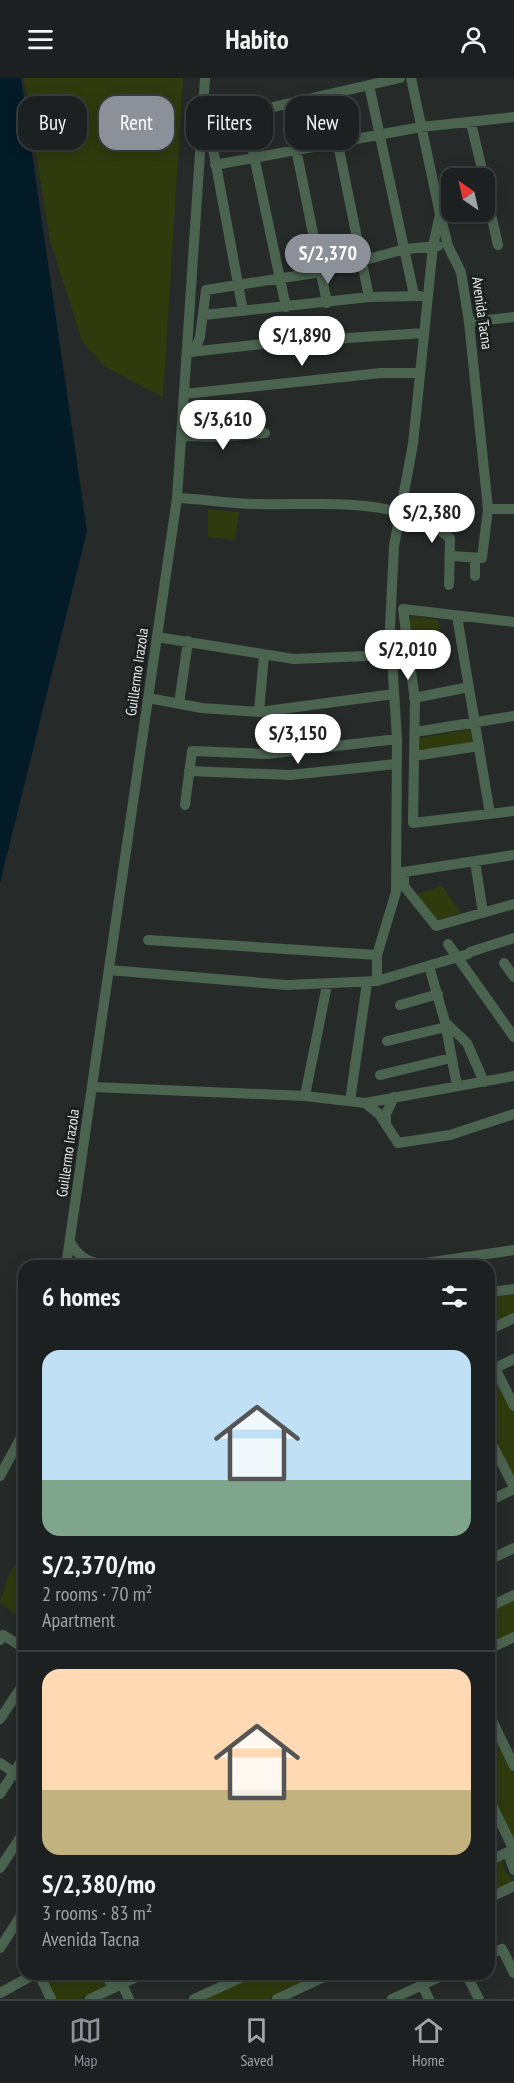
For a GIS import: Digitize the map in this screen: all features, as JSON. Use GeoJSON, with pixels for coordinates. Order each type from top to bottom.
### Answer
{"type":"FeatureCollection","features":[{"type":"Feature","properties":{"kind":"street","name":"Guillermo Irazola"},"geometry":{"type":"LineString","coordinates":[[205,78],[205,96]]}},
{"type":"Feature","properties":{"kind":"street"},"geometry":{"type":"LineString","coordinates":[[320,96],[400,78]]}},
{"type":"Feature","properties":{"kind":"street","name":"Avenida Tacna"},"geometry":{"type":"LineString","coordinates":[[411,78],[447,246],[461,272],[469,322],[488,509],[475,576]]}},
{"type":"Feature","properties":{"kind":"street"},"geometry":{"type":"LineString","coordinates":[[204,315],[369,297],[417,296],[369,86]]}},
{"type":"Feature","properties":{"kind":"street"},"geometry":{"type":"LineString","coordinates":[[359,139],[421,127],[514,117]]}},
{"type":"Feature","properties":{"kind":"street"},"geometry":{"type":"LineString","coordinates":[[471,123],[481,168]]}},
{"type":"Feature","properties":{"kind":"street","name":"Guillermo Irazola"},"geometry":{"type":"LineString","coordinates":[[67,1260],[177,498],[204,150]]}},
{"type":"Feature","properties":{"kind":"street"},"geometry":{"type":"LineString","coordinates":[[212,150],[243,311]]}},
{"type":"Feature","properties":{"kind":"street"},"geometry":{"type":"LineString","coordinates":[[252,150],[286,307]]}},
{"type":"Feature","properties":{"kind":"street"},"geometry":{"type":"LineString","coordinates":[[215,165],[297,150],[327,303]]}},
{"type":"Feature","properties":{"kind":"street"},"geometry":{"type":"LineString","coordinates":[[340,150],[369,297]]}},
{"type":"Feature","properties":{"kind":"street"},"geometry":{"type":"LineString","coordinates":[[350,1101],[376,955],[396,892],[397,739],[390,627],[394,546],[413,444],[433,246],[440,214]]}},
{"type":"Feature","properties":{"kind":"street"},"geometry":{"type":"LineString","coordinates":[[493,222],[498,245]]}},
{"type":"Feature","properties":{"kind":"street"},"geometry":{"type":"LineString","coordinates":[[424,333],[272,343],[190,352],[204,315],[206,290],[321,272],[405,249],[447,246]]}},
{"type":"Feature","properties":{"kind":"street"},"geometry":{"type":"LineString","coordinates":[[469,322],[514,317]]}},
{"type":"Feature","properties":{"kind":"street"},"geometry":{"type":"LineString","coordinates":[[184,394],[381,373],[420,374]]}},
{"type":"Feature","properties":{"kind":"street"},"geometry":{"type":"LineString","coordinates":[[181,436],[222,437],[265,434]]}},
{"type":"Feature","properties":{"kind":"street"},"geometry":{"type":"LineString","coordinates":[[177,498],[238,504],[364,505],[401,511],[450,538],[449,585]]}},
{"type":"Feature","properties":{"kind":"street"},"geometry":{"type":"LineString","coordinates":[[488,509],[514,509]]}},
{"type":"Feature","properties":{"kind":"street"},"geometry":{"type":"LineString","coordinates":[[451,556],[478,558]]}},
{"type":"Feature","properties":{"kind":"street"},"geometry":{"type":"LineString","coordinates":[[514,622],[403,609],[414,698],[413,823],[514,811]]}},
{"type":"Feature","properties":{"kind":"street"},"geometry":{"type":"LineString","coordinates":[[457,616],[490,814]]}},
{"type":"Feature","properties":{"kind":"street"},"geometry":{"type":"LineString","coordinates":[[157,637],[294,659],[392,655]]}},
{"type":"Feature","properties":{"kind":"street"},"geometry":{"type":"LineString","coordinates":[[179,704],[188,641]]}},
{"type":"Feature","properties":{"kind":"street"},"geometry":{"type":"LineString","coordinates":[[259,712],[264,655]]}},
{"type":"Feature","properties":{"kind":"street"},"geometry":{"type":"LineString","coordinates":[[414,698],[469,687]]}},
{"type":"Feature","properties":{"kind":"street"},"geometry":{"type":"LineString","coordinates":[[148,698],[179,704],[259,712],[394,694]]}},
{"type":"Feature","properties":{"kind":"street"},"geometry":{"type":"LineString","coordinates":[[415,732],[514,716]]}},
{"type":"Feature","properties":{"kind":"street"},"geometry":{"type":"LineString","coordinates":[[185,805],[192,751],[267,754],[397,739]]}},
{"type":"Feature","properties":{"kind":"street"},"geometry":{"type":"LineString","coordinates":[[414,756],[478,746]]}},
{"type":"Feature","properties":{"kind":"street"},"geometry":{"type":"LineString","coordinates":[[189,771],[290,775],[396,764]]}},
{"type":"Feature","properties":{"kind":"street"},"geometry":{"type":"LineString","coordinates":[[514,855],[404,873],[404,886],[436,926],[514,904]]}},
{"type":"Feature","properties":{"kind":"street"},"geometry":{"type":"LineString","coordinates":[[475,861],[483,913]]}},
{"type":"Feature","properties":{"kind":"street"},"geometry":{"type":"LineString","coordinates":[[109,970],[287,985],[372,982],[466,955],[514,938]]}},
{"type":"Feature","properties":{"kind":"street"},"geometry":{"type":"LineString","coordinates":[[148,940],[376,955]]}},
{"type":"Feature","properties":{"kind":"street"},"geometry":{"type":"LineString","coordinates":[[448,944],[466,955],[514,1037]]}},
{"type":"Feature","properties":{"kind":"street"},"geometry":{"type":"LineString","coordinates":[[504,963],[514,977]]}},
{"type":"Feature","properties":{"kind":"street"},"geometry":{"type":"LineString","coordinates":[[429,966],[446,1024],[457,1086]]}},
{"type":"Feature","properties":{"kind":"street"},"geometry":{"type":"LineString","coordinates":[[305,1095],[327,985]]}},
{"type":"Feature","properties":{"kind":"street"},"geometry":{"type":"LineString","coordinates":[[400,1005],[438,994]]}},
{"type":"Feature","properties":{"kind":"street"},"geometry":{"type":"LineString","coordinates":[[387,1041],[446,1024]]}},
{"type":"Feature","properties":{"kind":"street"},"geometry":{"type":"LineString","coordinates":[[446,1024],[467,1043],[484,1082]]}},
{"type":"Feature","properties":{"kind":"street"},"geometry":{"type":"LineString","coordinates":[[380,1075],[451,1058]]}},
{"type":"Feature","properties":{"kind":"street"},"geometry":{"type":"LineString","coordinates":[[93,1087],[305,1095],[365,1103],[514,1076]]}},
{"type":"Feature","properties":{"kind":"street"},"geometry":{"type":"LineString","coordinates":[[386,1123],[386,1114],[394,1097]]}},
{"type":"Feature","properties":{"kind":"street"},"geometry":{"type":"LineString","coordinates":[[365,1103],[386,1123],[398,1143],[450,1135],[514,1114]]}},
{"type":"Feature","properties":{"kind":"street"},"geometry":{"type":"LineString","coordinates":[[70,1242],[79,1257],[84,1260]]}},
{"type":"Feature","properties":{"kind":"street"},"geometry":{"type":"LineString","coordinates":[[480,1260],[514,1250]]}},
{"type":"Feature","properties":{"kind":"street"},"geometry":{"type":"LineString","coordinates":[[495,1291],[514,1289]]}},
{"type":"Feature","properties":{"kind":"street"},"geometry":{"type":"LineString","coordinates":[[495,1325],[514,1318]]}},
{"type":"Feature","properties":{"kind":"street"},"geometry":{"type":"LineString","coordinates":[[495,1368],[514,1359]]}},
{"type":"Feature","properties":{"kind":"street"},"geometry":{"type":"LineString","coordinates":[[495,1374],[514,1405]]}},
{"type":"Feature","properties":{"kind":"street"},"geometry":{"type":"LineString","coordinates":[[0,1476],[18,1443]]}},
{"type":"Feature","properties":{"kind":"street"},"geometry":{"type":"LineString","coordinates":[[495,1450],[514,1488],[495,1498]]}},
{"type":"Feature","properties":{"kind":"street"},"geometry":{"type":"LineString","coordinates":[[495,1557],[514,1548]]}},
{"type":"Feature","properties":{"kind":"street"},"geometry":{"type":"LineString","coordinates":[[495,1604],[514,1595]]}},
{"type":"Feature","properties":{"kind":"street"},"geometry":{"type":"LineString","coordinates":[[0,1640],[3,1635],[18,1644]]}},
{"type":"Feature","properties":{"kind":"street"},"geometry":{"type":"LineString","coordinates":[[495,1646],[514,1637]]}},
{"type":"Feature","properties":{"kind":"street"},"geometry":{"type":"LineString","coordinates":[[0,1719],[18,1692]]}},
{"type":"Feature","properties":{"kind":"street"},"geometry":{"type":"LineString","coordinates":[[495,1726],[514,1766]]}},
{"type":"Feature","properties":{"kind":"street"},"geometry":{"type":"LineString","coordinates":[[0,1763],[18,1774]]}},
{"type":"Feature","properties":{"kind":"street"},"geometry":{"type":"LineString","coordinates":[[0,1794],[18,1776]]}},
{"type":"Feature","properties":{"kind":"street"},"geometry":{"type":"LineString","coordinates":[[495,1817],[512,1846],[514,1870]]}},
{"type":"Feature","properties":{"kind":"street"},"geometry":{"type":"LineString","coordinates":[[0,1868],[18,1841]]}},
{"type":"Feature","properties":{"kind":"street"},"geometry":{"type":"LineString","coordinates":[[495,1857],[512,1846]]}},
{"type":"Feature","properties":{"kind":"street"},"geometry":{"type":"LineString","coordinates":[[495,1895],[514,1886]]}},
{"type":"Feature","properties":{"kind":"street"},"geometry":{"type":"LineString","coordinates":[[0,1948],[18,1920]]}},
{"type":"Feature","properties":{"kind":"street"},"geometry":{"type":"LineString","coordinates":[[495,1952],[502,1949],[514,1973]]}},
{"type":"Feature","properties":{"kind":"street"},"geometry":{"type":"LineString","coordinates":[[0,1993],[25,1980]]}},
{"type":"Feature","properties":{"kind":"street"},"geometry":{"type":"LineString","coordinates":[[40,1980],[51,1999]]}},
{"type":"Feature","properties":{"kind":"street"},"geometry":{"type":"LineString","coordinates":[[90,1999],[132,1980]]}},
{"type":"Feature","properties":{"kind":"street"},"geometry":{"type":"LineString","coordinates":[[194,1999],[236,1980]]}},
{"type":"Feature","properties":{"kind":"street"},"geometry":{"type":"LineString","coordinates":[[277,1999],[317,1980]]}},
{"type":"Feature","properties":{"kind":"street"},"geometry":{"type":"LineString","coordinates":[[392,1999],[433,1980]]}},
{"type":"Feature","properties":{"kind":"street"},"geometry":{"type":"LineString","coordinates":[[469,1980],[479,1999]]}},
{"type":"Feature","properties":{"kind":"street"},"geometry":{"type":"LineString","coordinates":[[422,1985],[429,1999]]}},
{"type":"Feature","properties":{"kind":"street"},"geometry":{"type":"LineString","coordinates":[[111,1991],[129,1999]]}},
{"type":"Feature","properties":{"kind":"green space"},"geometry":{"type":"Polygon","coordinates":[[[24,78],[183,78],[163,397],[105,367],[82,341],[50,240],[36,150],[87,150],[87,96],[27,96],[24,78]]]}},
{"type":"Feature","properties":{"kind":"green space"},"geometry":{"type":"Polygon","coordinates":[[[208,509],[239,512],[235,540],[208,537],[208,509]]]}},
{"type":"Feature","properties":{"kind":"green space"},"geometry":{"type":"Polygon","coordinates":[[[408,616],[438,620],[442,648],[412,652],[408,616]]]}},
{"type":"Feature","properties":{"kind":"green space"},"geometry":{"type":"Polygon","coordinates":[[[470,729],[473,744],[420,752],[420,738],[470,729]]]}},
{"type":"Feature","properties":{"kind":"green space"},"geometry":{"type":"Polygon","coordinates":[[[442,886],[461,913],[434,921],[417,894],[442,886]]]}},
{"type":"Feature","properties":{"kind":"green space"},"geometry":{"type":"Polygon","coordinates":[[[514,1291],[514,1314],[495,1324],[495,1294],[514,1291]]]}},
{"type":"Feature","properties":{"kind":"green space"},"geometry":{"type":"Polygon","coordinates":[[[495,1375],[514,1412],[514,1477],[495,1439],[495,1375]]]}},
{"type":"Feature","properties":{"kind":"green space"},"geometry":{"type":"Polygon","coordinates":[[[18,1560],[18,1617],[0,1602],[7,1579],[18,1560]]]}},
{"type":"Feature","properties":{"kind":"green space"},"geometry":{"type":"Polygon","coordinates":[[[514,1599],[514,1632],[495,1642],[495,1609],[514,1599]]]}},
{"type":"Feature","properties":{"kind":"green space"},"geometry":{"type":"Polygon","coordinates":[[[495,1733],[514,1774],[514,1838],[508,1834],[495,1805],[495,1733]]]}},
{"type":"Feature","properties":{"kind":"green space"},"geometry":{"type":"Polygon","coordinates":[[[502,1858],[504,1870],[514,1881],[495,1890],[495,1861],[502,1858]]]}},
{"type":"Feature","properties":{"kind":"green space"},"geometry":{"type":"Polygon","coordinates":[[[47,1980],[106,1980],[108,1986],[79,1999],[56,1999],[47,1980]]]}},
{"type":"Feature","properties":{"kind":"green space"},"geometry":{"type":"Polygon","coordinates":[[[244,1980],[308,1980],[268,1999],[204,1999],[244,1980]]]}},
{"type":"Feature","properties":{"kind":"water"},"geometry":{"type":"Polygon","coordinates":[[[0,78],[21,78],[24,96],[18,96],[18,150],[31,150],[87,531],[0,883],[0,78]]]}}]}
